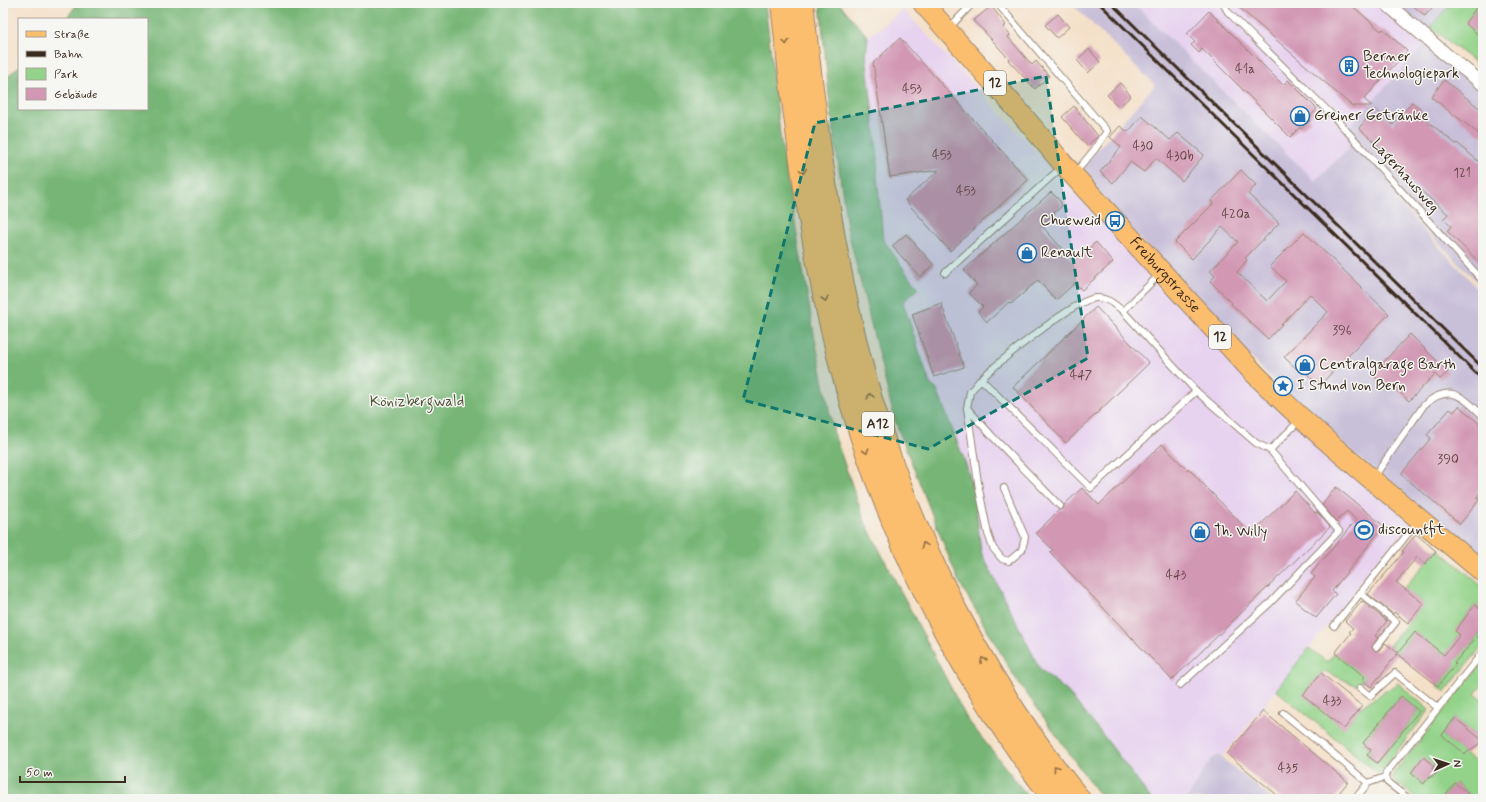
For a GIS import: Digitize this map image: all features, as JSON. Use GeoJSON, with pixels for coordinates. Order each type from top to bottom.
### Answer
{"type":"FeatureCollection","features":[{"type":"Feature","properties":{"kind":"highway","name":"A12"},"geometry":{"type":"LineString","coordinates":[[782,3],[798,138],[823,288],[843,375],[872,466],[887,509],[908,558],[951,644],[1000,724],[1054,799]]}},
{"type":"Feature","properties":{"kind":"highway","name":"A12"},"geometry":{"type":"LineString","coordinates":[[802,3],[819,143],[841,277],[861,363],[891,461],[920,537],[969,635],[988,669],[1030,732],[1079,799]]}},
{"type":"Feature","properties":{"kind":"main road","name":"Freiburgstrasse"},"geometry":{"type":"LineString","coordinates":[[923,3],[1161,273],[1250,369],[1302,418],[1372,480],[1483,572]]}},
{"type":"Feature","properties":{"kind":"street"},"geometry":{"type":"LineString","coordinates":[[1386,3],[1444,53],[1483,84]]}},
{"type":"Feature","properties":{"kind":"lane"},"geometry":{"type":"LineString","coordinates":[[947,30],[973,3]]}},
{"type":"Feature","properties":{"kind":"lane"},"geometry":{"type":"LineString","coordinates":[[945,273],[1095,149],[1107,131],[997,3]]}},
{"type":"Feature","properties":{"kind":"lane","name":"Lagerhausweg"},"geometry":{"type":"LineString","coordinates":[[1223,3],[1228,12],[1334,117],[1483,281]]}},
{"type":"Feature","properties":{"kind":"lane"},"geometry":{"type":"LineString","coordinates":[[1123,311],[1161,273]]}},
{"type":"Feature","properties":{"kind":"lane"},"geometry":{"type":"LineString","coordinates":[[1004,488],[1025,537],[1022,550],[1009,561],[1002,559],[999,556],[993,548],[988,534],[979,489],[967,408],[970,392],[998,363],[1048,325],[1086,300],[1100,298],[1109,300],[1123,311],[1196,391],[1256,443],[1270,450],[1339,531],[1271,602],[1180,685]]}},
{"type":"Feature","properties":{"kind":"lane"},"geometry":{"type":"LineString","coordinates":[[981,379],[1091,488],[1196,391]]}},
{"type":"Feature","properties":{"kind":"lane"},"geometry":{"type":"LineString","coordinates":[[1372,480],[1424,405],[1432,398],[1441,394],[1451,393],[1459,395],[1483,416]]}},
{"type":"Feature","properties":{"kind":"lane"},"geometry":{"type":"LineString","coordinates":[[967,408],[1060,506]]}},
{"type":"Feature","properties":{"kind":"lane"},"geometry":{"type":"LineString","coordinates":[[1270,450],[1302,418]]}},
{"type":"Feature","properties":{"kind":"lane"},"geometry":{"type":"LineString","coordinates":[[1334,626],[1420,519]]}},
{"type":"Feature","properties":{"kind":"lane"},"geometry":{"type":"LineString","coordinates":[[1360,593],[1396,622],[1376,647]]}},
{"type":"Feature","properties":{"kind":"lane"},"geometry":{"type":"LineString","coordinates":[[1409,799],[1387,782],[1385,777],[1386,773],[1483,652]]}},
{"type":"Feature","properties":{"kind":"lane"},"geometry":{"type":"LineString","coordinates":[[1360,688],[1370,696],[1395,674],[1438,708]]}},
{"type":"Feature","properties":{"kind":"lane"},"geometry":{"type":"LineString","coordinates":[[1283,713],[1368,783]]}},
{"type":"Feature","properties":{"kind":"lane"},"geometry":{"type":"LineString","coordinates":[[1355,799],[1368,783],[1385,777]]}},
{"type":"Feature","properties":{"kind":"highlighted area"},"geometry":{"type":"Polygon","coordinates":[[[1046,76],[1088,358],[928,449],[743,400],[815,123],[1046,76]]]}},
{"type":"Feature","properties":{"kind":"shaded area"},"geometry":{"type":"Polygon","coordinates":[[[1071,3],[1133,3],[1315,181],[1348,149],[1348,128],[1427,42],[1483,89],[1483,288],[1366,168],[1483,294],[1483,567],[1309,414],[1232,339],[1078,172],[1155,85],[1071,3]]]}},
{"type":"Feature","properties":{"kind":"shaded area"},"geometry":{"type":"Polygon","coordinates":[[[1133,3],[1379,3],[1427,42],[1348,128],[1348,149],[1315,182],[1133,3]]]}},
{"type":"Feature","properties":{"kind":"shaded area"},"geometry":{"type":"Polygon","coordinates":[[[1392,3],[1452,3],[1426,32],[1392,3]]]}},
{"type":"Feature","properties":{"kind":"shaded area"},"geometry":{"type":"Polygon","coordinates":[[[903,9],[1267,398],[1414,520],[1326,627],[1222,758],[1218,755],[1210,760],[1187,799],[1151,799],[1106,739],[1067,691],[1040,669],[981,552],[975,497],[967,467],[937,390],[930,384],[903,302],[919,288],[910,278],[883,239],[877,175],[878,158],[866,55],[868,37],[903,9]]]}},
{"type":"Feature","properties":{"kind":"shaded area"},"geometry":{"type":"Polygon","coordinates":[[[1218,755],[1272,799],[1187,799],[1210,760],[1218,755]]]}},
{"type":"Feature","properties":{"kind":"green space","name":"Könizbergwald"},"geometry":{"type":"Polygon","coordinates":[[[78,3],[765,3],[781,142],[814,334],[834,434],[865,522],[967,719],[1030,799],[3,799],[3,81],[18,67],[18,110],[148,110],[148,18],[67,18],[78,3]]]}},
{"type":"Feature","properties":{"kind":"green space"},"geometry":{"type":"Polygon","coordinates":[[[820,3],[839,3],[868,37],[866,55],[878,158],[877,175],[883,239],[910,278],[919,288],[903,302],[930,384],[937,390],[967,467],[975,497],[981,552],[1040,669],[1067,691],[1106,739],[1151,799],[1103,799],[1014,676],[958,580],[895,421],[847,227],[829,96],[820,3]]]}},
{"type":"Feature","properties":{"kind":"green space"},"geometry":{"type":"Polygon","coordinates":[[[1452,3],[1483,3],[1483,69],[1430,27],[1452,3]]]}},
{"type":"Feature","properties":{"kind":"green space"},"geometry":{"type":"Polygon","coordinates":[[[1438,549],[1483,587],[1483,611],[1475,605],[1456,631],[1460,635],[1453,644],[1472,644],[1483,630],[1483,645],[1445,692],[1438,686],[1455,664],[1415,632],[1398,653],[1389,646],[1423,604],[1404,588],[1438,549]]]}},
{"type":"Feature","properties":{"kind":"green space"},"geometry":{"type":"Polygon","coordinates":[[[1309,648],[1327,662],[1335,653],[1365,676],[1357,686],[1327,672],[1321,673],[1303,695],[1344,728],[1362,706],[1398,683],[1429,710],[1379,774],[1276,690],[1309,648]],[[1400,696],[1363,743],[1371,750],[1367,755],[1377,763],[1419,711],[1400,696]]]}},
{"type":"Feature","properties":{"kind":"green space"},"geometry":{"type":"Polygon","coordinates":[[[1483,662],[1483,684],[1475,694],[1483,700],[1483,741],[1455,718],[1442,735],[1483,768],[1483,799],[1463,799],[1468,793],[1455,783],[1442,799],[1418,799],[1392,779],[1392,775],[1483,662]],[[1423,758],[1411,773],[1424,783],[1430,775],[1435,774],[1432,769],[1434,766],[1423,758]]]}},
{"type":"Feature","properties":{"kind":"building","name":"Berner Technologiepark"},"geometry":{"type":"Polygon","coordinates":[[[1234,3],[1349,3],[1381,31],[1383,29],[1407,51],[1364,99],[1372,106],[1352,106],[1234,3]]]}},
{"type":"Feature","properties":{"kind":"building"},"geometry":{"type":"Polygon","coordinates":[[[1410,3],[1436,3],[1425,16],[1410,3]]]}},
{"type":"Feature","properties":{"kind":"building"},"geometry":{"type":"Polygon","coordinates":[[[1480,3],[1483,3],[1483,39],[1465,23],[1480,3]]]}},
{"type":"Feature","properties":{"kind":"building"},"geometry":{"type":"Polygon","coordinates":[[[991,6],[1006,25],[1003,27],[1010,35],[1008,37],[1032,65],[1036,61],[1049,76],[1035,89],[983,30],[973,21],[991,6]]]}},
{"type":"Feature","properties":{"kind":"building"},"geometry":{"type":"Polygon","coordinates":[[[1209,11],[1283,85],[1288,80],[1317,109],[1308,119],[1310,121],[1301,129],[1300,127],[1290,137],[1202,49],[1199,53],[1191,45],[1195,42],[1187,34],[1209,11]]]}},
{"type":"Feature","properties":{"kind":"building"},"geometry":{"type":"Polygon","coordinates":[[[1058,14],[1069,27],[1057,38],[1045,25],[1058,14]]]}},
{"type":"Feature","properties":{"kind":"building"},"geometry":{"type":"Polygon","coordinates":[[[900,38],[1028,180],[950,251],[905,200],[939,170],[890,177],[873,63],[900,38]]]}},
{"type":"Feature","properties":{"kind":"building"},"geometry":{"type":"Polygon","coordinates":[[[1089,49],[1100,62],[1088,73],[1077,60],[1089,49]]]}},
{"type":"Feature","properties":{"kind":"building"},"geometry":{"type":"Polygon","coordinates":[[[1444,80],[1483,111],[1483,137],[1431,97],[1444,80]]]}},
{"type":"Feature","properties":{"kind":"building"},"geometry":{"type":"Polygon","coordinates":[[[1120,83],[1131,96],[1119,107],[1107,95],[1120,83]]]}},
{"type":"Feature","properties":{"kind":"building"},"geometry":{"type":"Polygon","coordinates":[[[1412,102],[1421,109],[1420,110],[1424,114],[1422,117],[1456,144],[1457,143],[1483,165],[1483,266],[1447,231],[1451,226],[1443,219],[1448,214],[1383,158],[1384,156],[1380,152],[1382,149],[1359,128],[1375,109],[1393,125],[1412,102]]]}},
{"type":"Feature","properties":{"kind":"building"},"geometry":{"type":"Polygon","coordinates":[[[1074,106],[1098,136],[1087,146],[1062,117],[1074,106]]]}},
{"type":"Feature","properties":{"kind":"building"},"geometry":{"type":"Polygon","coordinates":[[[1142,116],[1170,140],[1178,133],[1204,155],[1182,181],[1156,158],[1144,172],[1130,162],[1113,183],[1100,172],[1121,147],[1110,137],[1120,126],[1128,132],[1142,116]]]}},
{"type":"Feature","properties":{"kind":"building"},"geometry":{"type":"Polygon","coordinates":[[[1241,170],[1256,185],[1248,194],[1279,223],[1245,258],[1247,260],[1237,272],[1267,301],[1286,281],[1270,266],[1304,232],[1389,314],[1319,386],[1304,371],[1301,373],[1284,357],[1328,312],[1310,294],[1268,339],[1231,304],[1232,303],[1210,281],[1215,276],[1210,271],[1238,242],[1222,227],[1192,259],[1175,242],[1213,204],[1211,201],[1241,170]]]}},
{"type":"Feature","properties":{"kind":"building"},"geometry":{"type":"Polygon","coordinates":[[[1051,192],[1060,201],[1062,206],[1041,225],[1074,262],[1096,242],[1113,262],[1082,290],[1075,283],[1056,300],[1038,280],[1011,304],[1009,302],[987,322],[978,312],[983,307],[969,293],[977,285],[964,270],[1051,192]]]}},
{"type":"Feature","properties":{"kind":"building"},"geometry":{"type":"Polygon","coordinates":[[[906,234],[934,265],[920,277],[892,246],[906,234]]]}},
{"type":"Feature","properties":{"kind":"building"},"geometry":{"type":"Polygon","coordinates":[[[941,303],[964,367],[934,377],[912,314],[941,303]]]}},
{"type":"Feature","properties":{"kind":"building"},"geometry":{"type":"Polygon","coordinates":[[[1096,307],[1149,363],[1066,443],[1013,387],[1096,307]]]}},
{"type":"Feature","properties":{"kind":"building"},"geometry":{"type":"Polygon","coordinates":[[[1410,334],[1448,372],[1440,379],[1435,374],[1409,401],[1393,386],[1389,390],[1372,374],[1410,334]]]}},
{"type":"Feature","properties":{"kind":"building"},"geometry":{"type":"Polygon","coordinates":[[[1459,406],[1483,427],[1483,490],[1477,497],[1480,499],[1460,524],[1401,474],[1431,438],[1427,435],[1450,409],[1454,412],[1459,406]]]}},
{"type":"Feature","properties":{"kind":"building"},"geometry":{"type":"Polygon","coordinates":[[[1162,444],[1187,470],[1188,468],[1251,534],[1295,491],[1330,527],[1172,680],[1050,552],[1053,550],[1036,533],[1059,510],[1063,509],[1064,505],[1082,488],[1099,505],[1162,444]]]}},
{"type":"Feature","properties":{"kind":"building"},"geometry":{"type":"Polygon","coordinates":[[[1336,487],[1384,526],[1332,591],[1336,594],[1316,618],[1295,601],[1315,577],[1311,574],[1356,520],[1347,511],[1336,521],[1322,505],[1336,487]]]}},
{"type":"Feature","properties":{"kind":"building"},"geometry":{"type":"Polygon","coordinates":[[[1416,534],[1436,551],[1425,564],[1417,557],[1396,582],[1424,604],[1408,623],[1394,612],[1393,614],[1368,594],[1404,552],[1402,551],[1416,534]]]}},
{"type":"Feature","properties":{"kind":"building"},"geometry":{"type":"Polygon","coordinates":[[[1362,601],[1387,621],[1375,636],[1378,638],[1372,647],[1375,651],[1379,650],[1385,643],[1398,653],[1415,632],[1444,655],[1460,635],[1455,631],[1475,605],[1483,611],[1483,630],[1454,663],[1456,664],[1438,686],[1397,654],[1371,687],[1362,680],[1365,677],[1335,653],[1351,633],[1349,632],[1353,628],[1345,621],[1362,601]]]}},
{"type":"Feature","properties":{"kind":"building"},"geometry":{"type":"Polygon","coordinates":[[[1321,673],[1362,706],[1344,729],[1303,695],[1321,673]]]}},
{"type":"Feature","properties":{"kind":"building"},"geometry":{"type":"Polygon","coordinates":[[[1401,696],[1419,711],[1377,763],[1367,755],[1371,750],[1363,743],[1401,696]]]}},
{"type":"Feature","properties":{"kind":"building"},"geometry":{"type":"Polygon","coordinates":[[[1263,711],[1348,782],[1334,799],[1282,799],[1227,754],[1263,711]]]}},
{"type":"Feature","properties":{"kind":"building"},"geometry":{"type":"Polygon","coordinates":[[[1455,718],[1483,741],[1465,754],[1442,735],[1455,718]]]}},
{"type":"Feature","properties":{"kind":"building"},"geometry":{"type":"Polygon","coordinates":[[[1423,757],[1434,766],[1432,768],[1436,774],[1427,779],[1424,784],[1411,773],[1423,757]]]}},
{"type":"Feature","properties":{"kind":"building"},"geometry":{"type":"Polygon","coordinates":[[[1455,783],[1475,799],[1442,799],[1455,783]]]}},
{"type":"Feature","properties":{"kind":"railway"},"geometry":{"type":"LineString","coordinates":[[1099,3],[1483,380]]}},
{"type":"Feature","properties":{"kind":"railway"},"geometry":{"type":"LineString","coordinates":[[1111,3],[1483,368]]}},
{"type":"Feature","properties":{"kind":"place","name":"Berner Technologiepark"},"geometry":{"type":"Point","coordinates":[1349,66]}},
{"type":"Feature","properties":{"kind":"place","name":"Greiner Getränke"},"geometry":{"type":"Point","coordinates":[1300,116]}},
{"type":"Feature","properties":{"kind":"place","name":"Chueweid"},"geometry":{"type":"Point","coordinates":[1115,221]}},
{"type":"Feature","properties":{"kind":"place","name":"Renault"},"geometry":{"type":"Point","coordinates":[1027,253]}},
{"type":"Feature","properties":{"kind":"place","name":"Centralgarage Barth"},"geometry":{"type":"Point","coordinates":[1305,365]}},
{"type":"Feature","properties":{"kind":"place","name":"I Stund von Bern"},"geometry":{"type":"Point","coordinates":[1283,386]}},
{"type":"Feature","properties":{"kind":"place","name":"discountfit"},"geometry":{"type":"Point","coordinates":[1364,530]}},
{"type":"Feature","properties":{"kind":"place","name":"Th. Willy"},"geometry":{"type":"Point","coordinates":[1200,532]}}]}
